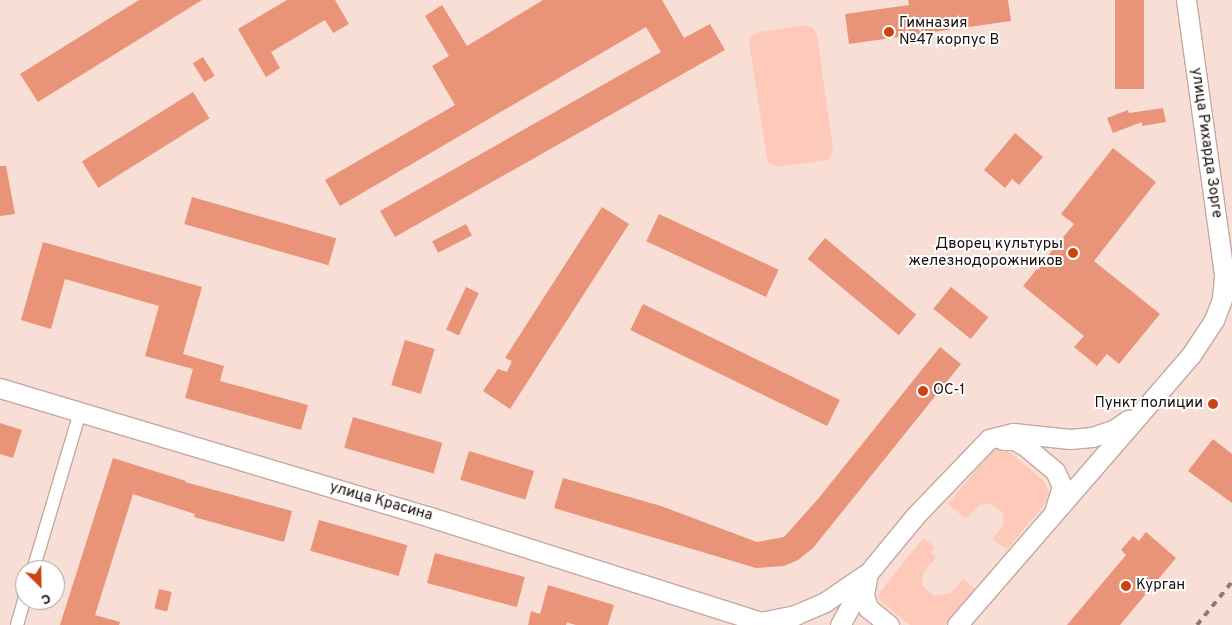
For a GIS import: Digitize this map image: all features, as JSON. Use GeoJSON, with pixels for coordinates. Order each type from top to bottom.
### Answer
{"type":"FeatureCollection","features":[{"type":"Feature","properties":{"kind":"main road","name":"улица Рихарда Зорге"},"geometry":{"type":"LineString","coordinates":[[957,625],[1204,339],[1222,299],[1224,274],[1186,0]]}},
{"type":"Feature","properties":{"kind":"main road","name":"улица Красина"},"geometry":{"type":"LineString","coordinates":[[0,388],[430,517],[765,624]]}},
{"type":"Feature","properties":{"kind":"main road"},"geometry":{"type":"LineString","coordinates":[[840,625],[869,572],[916,515],[989,439],[1013,433],[1070,439],[1092,437],[1115,428],[1144,409]]}},
{"type":"Feature","properties":{"kind":"main road"},"geometry":{"type":"LineString","coordinates":[[989,439],[1014,440],[1025,446],[1054,471],[1062,486],[1055,510]]}},
{"type":"Feature","properties":{"kind":"main road"},"geometry":{"type":"LineString","coordinates":[[765,624],[825,602],[869,572]]}},
{"type":"Feature","properties":{"kind":"main road"},"geometry":{"type":"LineString","coordinates":[[869,572],[864,595],[868,608],[888,625]]}},
{"type":"Feature","properties":{"kind":"street"},"geometry":{"type":"LineString","coordinates":[[36,560],[80,412]]}},
{"type":"Feature","properties":{"kind":"street"},"geometry":{"type":"LineString","coordinates":[[17,625],[21,610]]}},
{"type":"Feature","properties":{"kind":"shaded area"},"geometry":{"type":"Polygon","coordinates":[[[805,25],[813,28],[817,35],[833,149],[828,160],[778,167],[770,164],[767,158],[749,42],[752,36],[758,32],[805,25]]]}},
{"type":"Feature","properties":{"kind":"shaded area"},"geometry":{"type":"Polygon","coordinates":[[[1000,447],[1006,449],[1044,481],[1049,491],[1047,501],[1007,550],[992,539],[1004,524],[1003,513],[990,504],[979,505],[966,519],[948,504],[993,450],[1000,447]]]}},
{"type":"Feature","properties":{"kind":"shaded area"},"geometry":{"type":"Polygon","coordinates":[[[923,538],[935,547],[931,553],[936,557],[923,574],[922,585],[934,596],[951,593],[963,579],[975,589],[945,625],[910,625],[880,601],[878,597],[923,538]]]}},
{"type":"Feature","properties":{"kind":"building"},"geometry":{"type":"Polygon","coordinates":[[[139,0],[202,0],[38,102],[20,74],[139,0]]]}},
{"type":"Feature","properties":{"kind":"building"},"geometry":{"type":"Polygon","coordinates":[[[287,0],[335,0],[349,24],[333,33],[325,20],[271,52],[280,68],[266,77],[238,29],[287,0]]]}},
{"type":"Feature","properties":{"kind":"building"},"geometry":{"type":"Polygon","coordinates":[[[543,0],[662,0],[684,38],[710,24],[725,50],[395,237],[380,211],[661,52],[646,27],[340,206],[325,180],[455,105],[432,66],[449,56],[425,16],[442,5],[467,46],[543,0]]]}},
{"type":"Feature","properties":{"kind":"building","name":"Гимназия №47 корпус В"},"geometry":{"type":"Polygon","coordinates":[[[908,0],[1008,0],[1011,21],[849,44],[845,14],[909,5],[908,0]]]}},
{"type":"Feature","properties":{"kind":"building"},"geometry":{"type":"Polygon","coordinates":[[[1115,0],[1144,0],[1144,89],[1115,89],[1115,0]]]}},
{"type":"Feature","properties":{"kind":"building"},"geometry":{"type":"Polygon","coordinates":[[[203,57],[215,76],[204,82],[193,63],[203,57]]]}},
{"type":"Feature","properties":{"kind":"building"},"geometry":{"type":"Polygon","coordinates":[[[193,92],[209,118],[98,188],[82,161],[193,92]]]}},
{"type":"Feature","properties":{"kind":"building"},"geometry":{"type":"Polygon","coordinates":[[[1163,108],[1166,122],[1142,126],[1142,122],[1113,133],[1107,118],[1128,110],[1129,113],[1163,108]]]}},
{"type":"Feature","properties":{"kind":"building"},"geometry":{"type":"Polygon","coordinates":[[[1015,133],[1043,157],[1019,185],[1012,179],[1005,188],[984,170],[1015,133]]]}},
{"type":"Feature","properties":{"kind":"building","name":"Дворец культуры железнодорожников"},"geometry":{"type":"Polygon","coordinates":[[[1113,148],[1156,182],[1094,261],[1160,314],[1119,364],[1107,354],[1097,366],[1074,347],[1084,336],[1023,286],[1074,224],[1061,214],[1113,148]]]}},
{"type":"Feature","properties":{"kind":"building"},"geometry":{"type":"Polygon","coordinates":[[[0,166],[6,166],[15,214],[0,216],[0,166]]]}},
{"type":"Feature","properties":{"kind":"building"},"geometry":{"type":"Polygon","coordinates":[[[192,197],[336,238],[328,265],[184,224],[192,197]]]}},
{"type":"Feature","properties":{"kind":"building"},"geometry":{"type":"Polygon","coordinates":[[[602,207],[629,224],[510,409],[483,391],[498,369],[507,372],[512,361],[505,358],[602,207]]]}},
{"type":"Feature","properties":{"kind":"building"},"geometry":{"type":"Polygon","coordinates":[[[659,214],[779,270],[766,297],[646,241],[659,214]]]}},
{"type":"Feature","properties":{"kind":"building"},"geometry":{"type":"Polygon","coordinates":[[[466,224],[472,236],[438,253],[432,241],[466,224]]]}},
{"type":"Feature","properties":{"kind":"building"},"geometry":{"type":"Polygon","coordinates":[[[825,238],[916,314],[899,335],[808,259],[825,238]]]}},
{"type":"Feature","properties":{"kind":"building"},"geometry":{"type":"Polygon","coordinates":[[[43,242],[202,287],[183,354],[224,366],[220,381],[308,405],[301,430],[185,398],[193,369],[145,356],[159,306],[65,279],[51,329],[21,320],[43,242]]]}},
{"type":"Feature","properties":{"kind":"building"},"geometry":{"type":"Polygon","coordinates":[[[466,287],[479,293],[459,336],[446,330],[466,287]]]}},
{"type":"Feature","properties":{"kind":"building"},"geometry":{"type":"Polygon","coordinates":[[[951,287],[988,317],[971,339],[933,309],[951,287]]]}},
{"type":"Feature","properties":{"kind":"building"},"geometry":{"type":"Polygon","coordinates":[[[643,304],[840,400],[827,426],[630,330],[643,304]]]}},
{"type":"Feature","properties":{"kind":"building"},"geometry":{"type":"Polygon","coordinates":[[[405,340],[435,349],[421,394],[391,385],[405,340]]]}},
{"type":"Feature","properties":{"kind":"building"},"geometry":{"type":"Polygon","coordinates":[[[940,347],[961,364],[813,548],[798,560],[784,566],[756,568],[554,508],[563,478],[661,506],[757,542],[784,537],[818,499],[940,347]]]}},
{"type":"Feature","properties":{"kind":"building"},"geometry":{"type":"Polygon","coordinates":[[[353,417],[442,443],[434,473],[344,448],[353,417]]]}},
{"type":"Feature","properties":{"kind":"building"},"geometry":{"type":"Polygon","coordinates":[[[0,423],[22,430],[13,458],[0,454],[0,423]]]}},
{"type":"Feature","properties":{"kind":"building"},"geometry":{"type":"Polygon","coordinates":[[[1213,439],[1232,454],[1232,503],[1188,471],[1213,439]]]}},
{"type":"Feature","properties":{"kind":"building"},"geometry":{"type":"Polygon","coordinates":[[[469,451],[534,471],[525,500],[460,480],[469,451]]]}},
{"type":"Feature","properties":{"kind":"building"},"geometry":{"type":"Polygon","coordinates":[[[113,458],[185,482],[292,511],[284,542],[194,517],[195,514],[133,494],[95,615],[120,622],[119,625],[60,625],[113,458]]]}},
{"type":"Feature","properties":{"kind":"building"},"geometry":{"type":"Polygon","coordinates":[[[319,520],[407,545],[399,576],[310,551],[319,520]]]}},
{"type":"Feature","properties":{"kind":"building","name":"Курган"},"geometry":{"type":"Polygon","coordinates":[[[1146,532],[1176,558],[1120,625],[1067,625],[1126,555],[1121,550],[1133,536],[1139,541],[1146,532]]]}},
{"type":"Feature","properties":{"kind":"building"},"geometry":{"type":"Polygon","coordinates":[[[435,553],[525,577],[517,607],[427,583],[435,553]]]}},
{"type":"Feature","properties":{"kind":"building"},"geometry":{"type":"Polygon","coordinates":[[[548,585],[614,605],[608,625],[576,625],[567,622],[566,625],[528,625],[531,611],[540,614],[548,585]]]}},
{"type":"Feature","properties":{"kind":"building"},"geometry":{"type":"Polygon","coordinates":[[[159,589],[172,592],[167,611],[155,608],[159,589]]]}},
{"type":"Feature","properties":{"kind":"railway"},"geometry":{"type":"LineString","coordinates":[[1197,625],[1232,582]]}},
{"type":"Feature","properties":{"kind":"place","name":"Гимназия №47 корпус В"},"geometry":{"type":"Point","coordinates":[889,32]}},
{"type":"Feature","properties":{"kind":"place","name":"Дворец культуры железнодорожников"},"geometry":{"type":"Point","coordinates":[1073,253]}},
{"type":"Feature","properties":{"kind":"place","name":"ОС-1"},"geometry":{"type":"Point","coordinates":[923,391]}},
{"type":"Feature","properties":{"kind":"place","name":"Пункт полиции"},"geometry":{"type":"Point","coordinates":[1213,404]}},
{"type":"Feature","properties":{"kind":"place","name":"Курган"},"geometry":{"type":"Point","coordinates":[1126,586]}}]}
